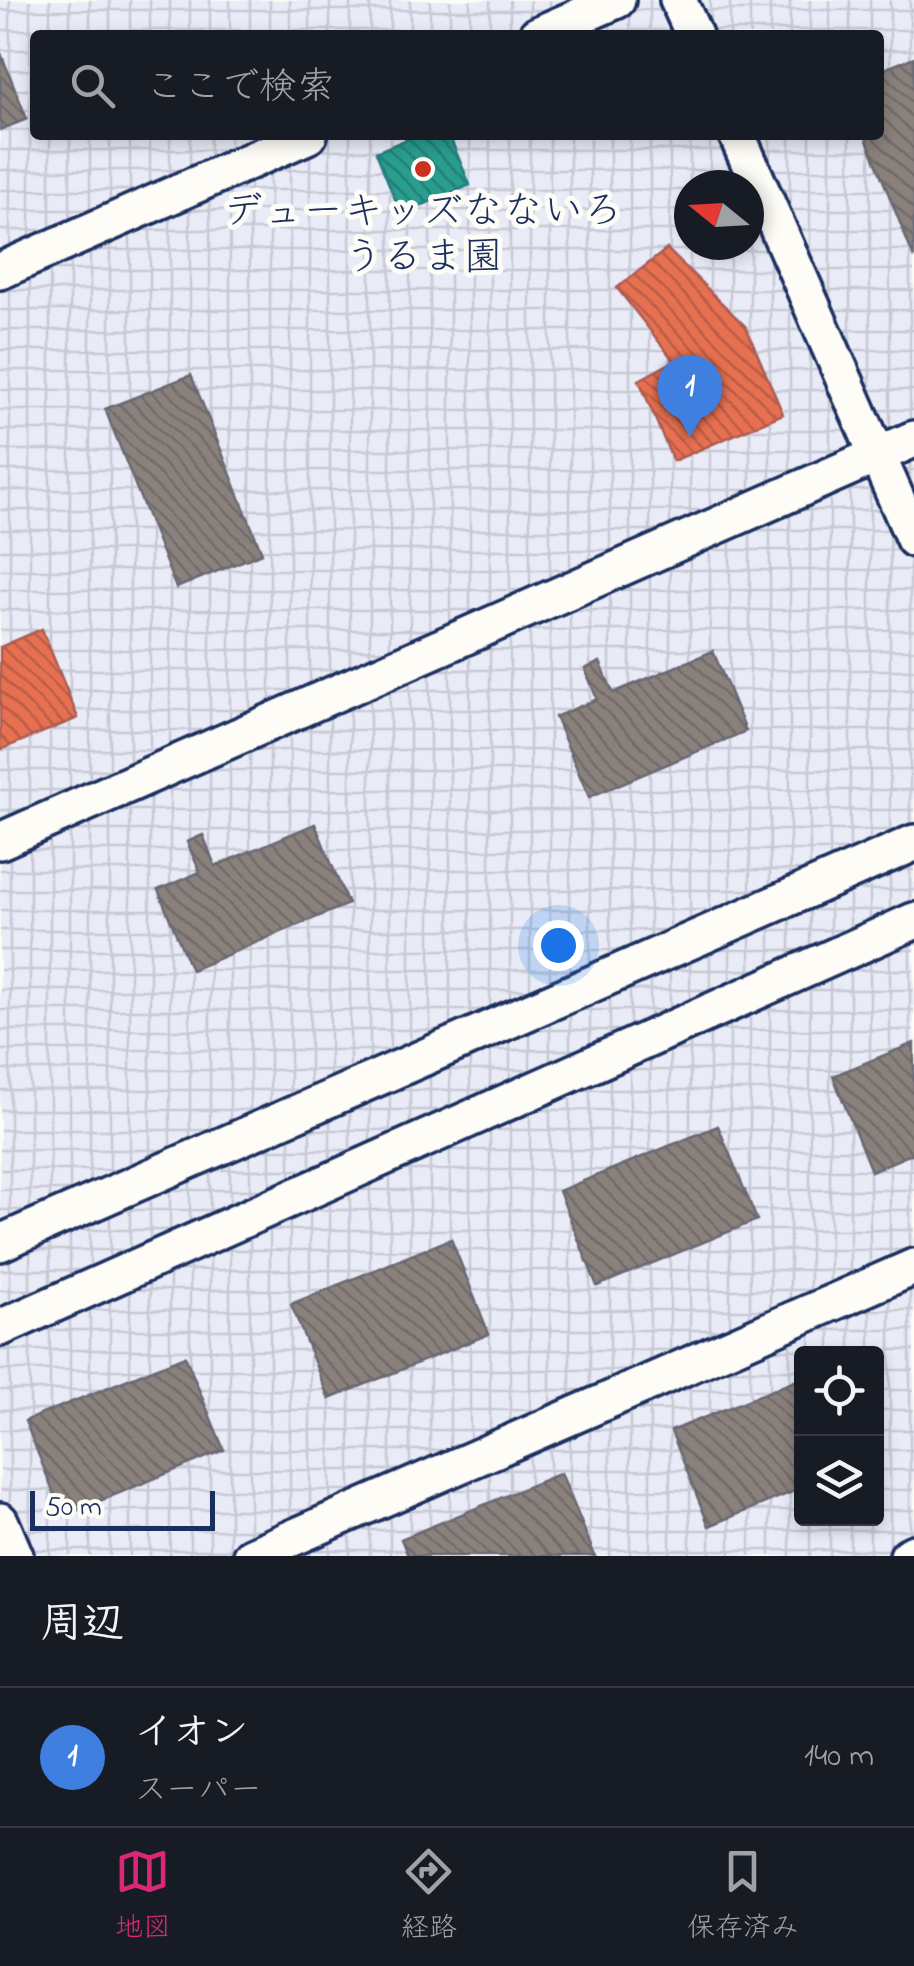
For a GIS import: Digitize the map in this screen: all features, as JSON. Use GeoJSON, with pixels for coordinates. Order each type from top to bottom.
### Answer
{"type":"FeatureCollection","features":[{"type":"Feature","properties":{"kind":"street"},"geometry":{"type":"LineString","coordinates":[[548,30],[617,0]]}},
{"type":"Feature","properties":{"kind":"street"},"geometry":{"type":"LineString","coordinates":[[678,0],[692,30]]}},
{"type":"Feature","properties":{"kind":"street"},"geometry":{"type":"LineString","coordinates":[[0,270],[298,140]]}},
{"type":"Feature","properties":{"kind":"street"},"geometry":{"type":"LineString","coordinates":[[739,140],[914,539]]}},
{"type":"Feature","properties":{"kind":"street"},"geometry":{"type":"LineString","coordinates":[[0,841],[914,439]]}},
{"type":"Feature","properties":{"kind":"street"},"geometry":{"type":"LineString","coordinates":[[0,1243],[914,844]]}},
{"type":"Feature","properties":{"kind":"street"},"geometry":{"type":"LineString","coordinates":[[0,1328],[914,922]]}},
{"type":"Feature","properties":{"kind":"street"},"geometry":{"type":"LineString","coordinates":[[251,1556],[914,1268]]}},
{"type":"Feature","properties":{"kind":"street"},"geometry":{"type":"LineString","coordinates":[[0,1522],[14,1556]]}},
{"type":"Feature","properties":{"kind":"shaded area"},"geometry":{"type":"Polygon","coordinates":[[[0,0],[914,0],[914,1556],[0,1556],[0,0]]]}},
{"type":"Feature","properties":{"kind":"building: 商業"},"geometry":{"type":"Polygon","coordinates":[[[667,249],[746,327],[783,414],[673,461],[639,380],[674,361],[617,288],[667,249]]]}},
{"type":"Feature","properties":{"kind":"building: 商業"},"geometry":{"type":"Polygon","coordinates":[[[42,629],[78,718],[0,750],[0,647],[42,629]]]}},
{"type":"Feature","properties":{"kind":"building: 教育","name":"デューキッズなないろ うるま園"},"geometry":{"type":"Polygon","coordinates":[[[405,140],[451,140],[470,185],[401,214],[376,152],[405,140]]]}},
{"type":"Feature","properties":{"kind":"building: 工業"},"geometry":{"type":"Polygon","coordinates":[[[0,51],[27,119],[0,130],[0,51]]]}},
{"type":"Feature","properties":{"kind":"building: 工業"},"geometry":{"type":"Polygon","coordinates":[[[914,57],[914,258],[867,140],[884,140],[884,69],[914,57]]]}},
{"type":"Feature","properties":{"kind":"building: 工業"},"geometry":{"type":"Polygon","coordinates":[[[191,375],[262,553],[176,588],[105,409],[191,375]]]}},
{"type":"Feature","properties":{"kind":"building: 工業"},"geometry":{"type":"Polygon","coordinates":[[[713,651],[746,731],[589,797],[555,717],[597,699],[585,669],[600,662],[613,693],[713,651]]]}},
{"type":"Feature","properties":{"kind":"building: 工業"},"geometry":{"type":"Polygon","coordinates":[[[315,824],[348,904],[191,970],[158,890],[200,872],[187,842],[203,835],[215,866],[315,824]]]}},
{"type":"Feature","properties":{"kind":"building: 工業"},"geometry":{"type":"Polygon","coordinates":[[[914,1043],[914,1153],[871,1171],[833,1076],[914,1043]]]}},
{"type":"Feature","properties":{"kind":"building: 工業"},"geometry":{"type":"Polygon","coordinates":[[[718,1126],[757,1220],[597,1286],[559,1191],[718,1126]]]}},
{"type":"Feature","properties":{"kind":"building: 工業"},"geometry":{"type":"Polygon","coordinates":[[[451,1239],[489,1334],[329,1399],[291,1304],[451,1239]]]}},
{"type":"Feature","properties":{"kind":"building: 工業"},"geometry":{"type":"Polygon","coordinates":[[[185,1356],[224,1450],[63,1516],[25,1421],[185,1356]]]}},
{"type":"Feature","properties":{"kind":"building: 工業"},"geometry":{"type":"Polygon","coordinates":[[[794,1381],[794,1491],[709,1526],[671,1431],[794,1381]]]}},
{"type":"Feature","properties":{"kind":"building: 工業"},"geometry":{"type":"Polygon","coordinates":[[[561,1473],[595,1556],[408,1556],[401,1539],[561,1473]]]}},
{"type":"Feature","properties":{"kind":"place","name":"デューキッズなないろ うるま園"},"geometry":{"type":"Point","coordinates":[423,169]}},
{"type":"Feature","properties":{"kind":"place","name":"イオン"},"geometry":{"type":"Point","coordinates":[690,437]}}]}
